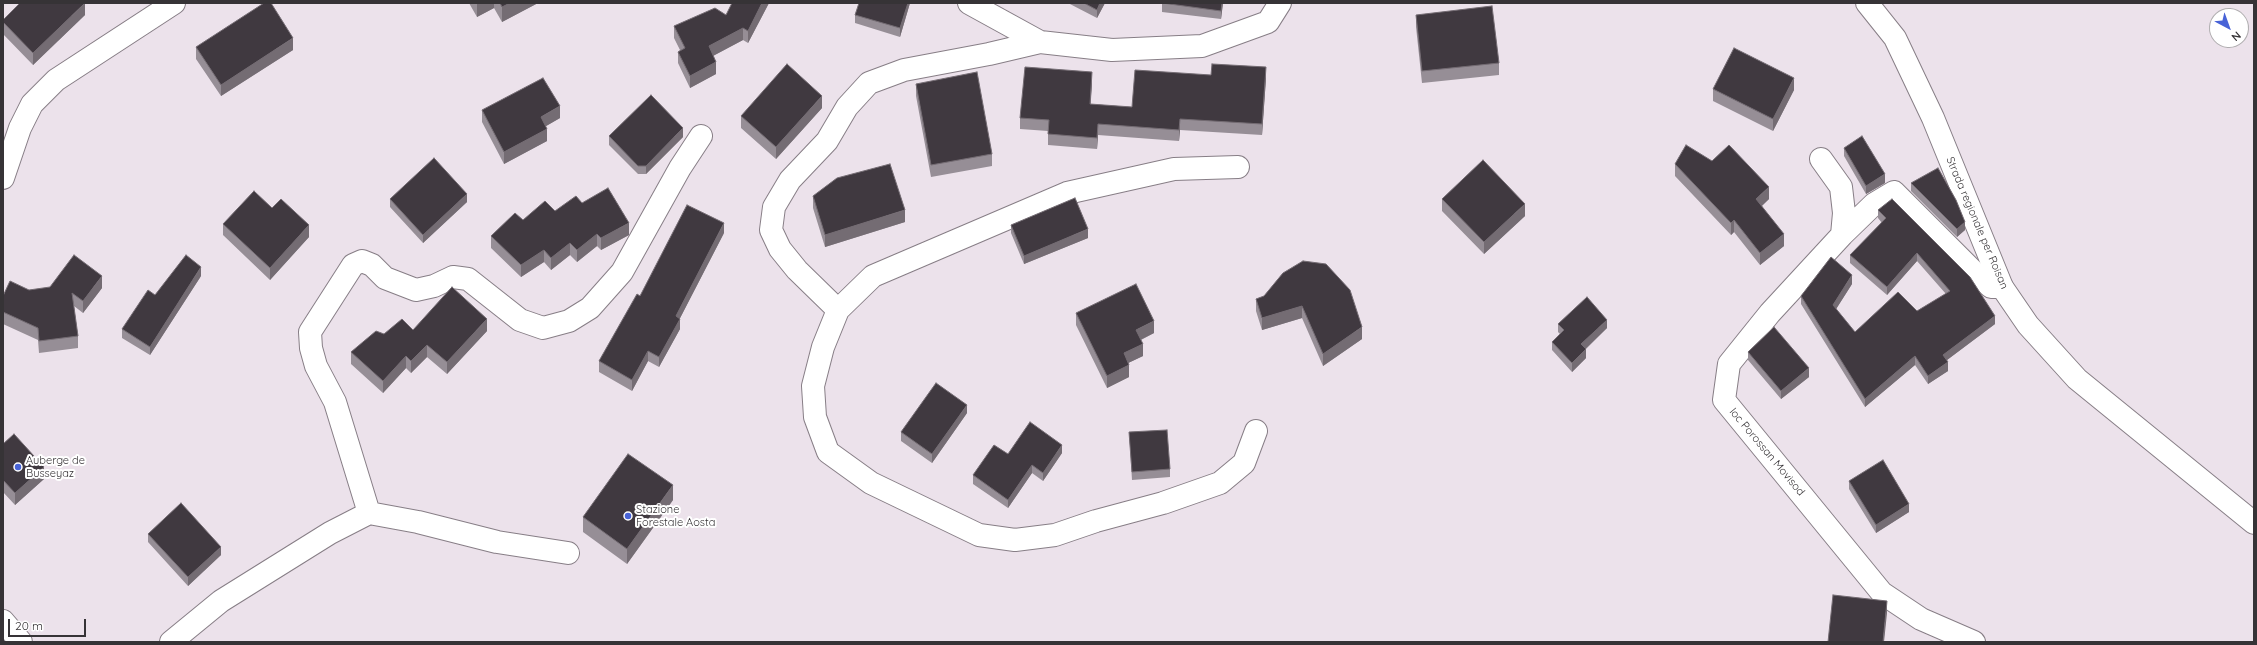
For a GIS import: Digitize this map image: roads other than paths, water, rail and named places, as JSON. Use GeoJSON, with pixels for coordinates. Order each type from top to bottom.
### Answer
{"type":"FeatureCollection","features":[{"type":"Feature","properties":{"kind":"street"},"geometry":{"type":"LineString","coordinates":[[3,178],[20,128],[32,104],[56,80],[174,3]]}},
{"type":"Feature","properties":{"kind":"street"},"geometry":{"type":"LineString","coordinates":[[969,3],[1040,42]]}},
{"type":"Feature","properties":{"kind":"street"},"geometry":{"type":"LineString","coordinates":[[838,310],[797,270],[780,250],[771,230],[774,207],[790,180],[827,141],[847,107],[869,83],[904,70],[989,54],[1040,42],[1112,50],[1202,46],[1268,22],[1280,3]]}},
{"type":"Feature","properties":{"kind":"street","name":"Strada regionale per Roisan"},"geometry":{"type":"LineString","coordinates":[[1867,3],[1895,38],[1932,118],[2002,286],[2028,325],[2077,379],[2254,523]]}},
{"type":"Feature","properties":{"kind":"street"},"geometry":{"type":"LineString","coordinates":[[369,514],[335,402],[316,366],[311,348],[310,332],[353,265],[362,261],[372,265],[385,278],[416,290],[434,286],[453,276],[468,279],[520,320],[543,328],[569,321],[590,308],[622,272],[647,230],[680,168],[701,136]]}},
{"type":"Feature","properties":{"kind":"street"},"geometry":{"type":"LineString","coordinates":[[1821,159],[1841,187],[1844,213],[1842,235]]}},
{"type":"Feature","properties":{"kind":"street"},"geometry":{"type":"LineString","coordinates":[[1238,167],[1174,169],[1067,193],[873,276],[838,310],[823,347],[813,386],[815,417],[828,452],[871,483],[922,509],[980,535],[1015,540],[1055,535],[1096,521],[1163,504],[1220,483],[1244,463],[1256,431]]}},
{"type":"Feature","properties":{"kind":"street","name":"loc Porossan Movisod"},"geometry":{"type":"LineString","coordinates":[[1974,642],[1921,619],[1882,593],[1724,400],[1729,364],[1770,313],[1842,235],[1874,204],[1894,192],[1991,287],[2002,286]]}},
{"type":"Feature","properties":{"kind":"street"},"geometry":{"type":"LineString","coordinates":[[171,642],[221,602],[330,534],[369,514],[418,522],[498,542],[568,553]]}},
{"type":"Feature","properties":{"kind":"street"},"geometry":{"type":"LineString","coordinates":[[3,621],[21,642]]}},
{"type":"Feature","properties":{"kind":"place","name":"Auberge de Busseyaz"},"geometry":{"type":"Point","coordinates":[18,467]}},
{"type":"Feature","properties":{"kind":"place","name":"Stazione Forestale Aosta"},"geometry":{"type":"Point","coordinates":[628,516]}}]}
